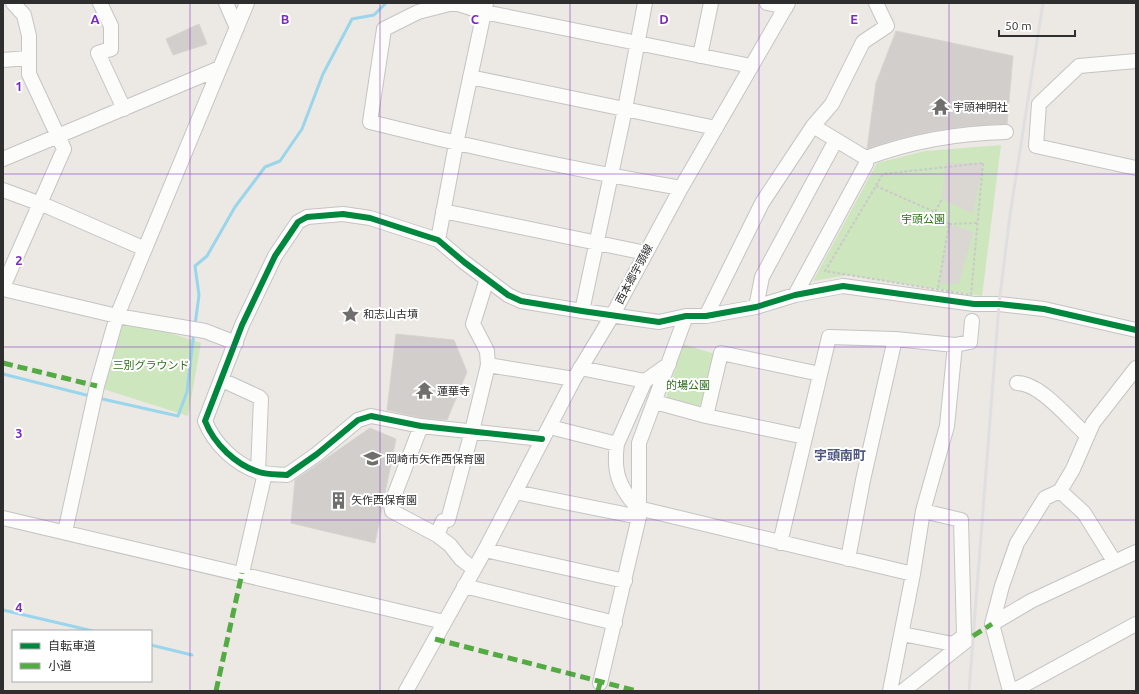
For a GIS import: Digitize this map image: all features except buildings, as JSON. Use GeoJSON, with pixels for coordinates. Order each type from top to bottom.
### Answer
{"type":"FeatureCollection","features":[{"type":"Feature","properties":{"kind":"street"},"geometry":{"type":"LineString","coordinates":[[3,7],[12,3],[24,15],[29,36],[29,74],[64,149],[3,288],[117,316],[205,331],[236,343]]}},
{"type":"Feature","properties":{"kind":"street"},"geometry":{"type":"LineString","coordinates":[[100,3],[111,26],[111,49],[98,53],[124,109]]}},
{"type":"Feature","properties":{"kind":"street"},"geometry":{"type":"LineString","coordinates":[[226,3],[237,28]]}},
{"type":"Feature","properties":{"kind":"street"},"geometry":{"type":"LineString","coordinates":[[65,532],[97,386],[117,316],[247,3]]}},
{"type":"Feature","properties":{"kind":"street"},"geometry":{"type":"LineString","coordinates":[[681,188],[610,176],[456,144],[370,122],[384,29],[418,12],[454,3],[485,7],[637,44],[750,66]]}},
{"type":"Feature","properties":{"kind":"street"},"geometry":{"type":"LineString","coordinates":[[582,311],[625,109],[645,3]]}},
{"type":"Feature","properties":{"kind":"street"},"geometry":{"type":"LineString","coordinates":[[700,56],[711,3]]}},
{"type":"Feature","properties":{"kind":"street"},"geometry":{"type":"LineString","coordinates":[[767,3],[787,5]]}},
{"type":"Feature","properties":{"kind":"street"},"geometry":{"type":"LineString","coordinates":[[706,316],[762,203],[813,126],[832,104],[863,42],[887,26],[876,3]]}},
{"type":"Feature","properties":{"kind":"street","name":"西本郷宇頭線"},"geometry":{"type":"LineString","coordinates":[[464,586],[485,550],[577,374],[612,316],[681,188],[750,66],[787,5]]}},
{"type":"Feature","properties":{"kind":"street"},"geometry":{"type":"LineString","coordinates":[[438,240],[442,211],[485,7]]}},
{"type":"Feature","properties":{"kind":"street"},"geometry":{"type":"LineString","coordinates":[[3,60],[28,58]]}},
{"type":"Feature","properties":{"kind":"street"},"geometry":{"type":"LineString","coordinates":[[1136,61],[1079,66],[1072,71],[1039,104],[1036,146],[1136,168]]}},
{"type":"Feature","properties":{"kind":"street"},"geometry":{"type":"LineString","coordinates":[[3,159],[220,68]]}},
{"type":"Feature","properties":{"kind":"street"},"geometry":{"type":"LineString","coordinates":[[470,77],[716,128]]}},
{"type":"Feature","properties":{"kind":"street"},"geometry":{"type":"LineString","coordinates":[[813,126],[866,158],[904,145],[970,133],[1006,132]]}},
{"type":"Feature","properties":{"kind":"street"},"geometry":{"type":"LineString","coordinates":[[756,307],[762,277],[836,140]]}},
{"type":"Feature","properties":{"kind":"street"},"geometry":{"type":"LineString","coordinates":[[795,295],[866,164],[866,158]]}},
{"type":"Feature","properties":{"kind":"street"},"geometry":{"type":"LineString","coordinates":[[3,190],[41,204],[145,249]]}},
{"type":"Feature","properties":{"kind":"street"},"geometry":{"type":"LineString","coordinates":[[442,211],[598,241],[646,252]]}},
{"type":"Feature","properties":{"kind":"street"},"geometry":{"type":"LineString","coordinates":[[617,444],[546,433],[472,431],[421,426],[370,416],[358,420],[317,454],[287,475],[262,472],[235,459],[218,444],[209,432],[205,421],[242,325],[275,256],[298,222],[307,217],[343,214],[370,218],[438,240],[508,295],[521,301],[612,316],[659,322],[686,316],[706,316],[756,307],[795,295],[843,286],[974,304],[1000,304],[1044,309],[1136,330]]}},
{"type":"Feature","properties":{"kind":"street"},"geometry":{"type":"LineString","coordinates":[[437,535],[443,521],[448,520],[488,365],[487,352],[473,324],[487,279]]}},
{"type":"Feature","properties":{"kind":"street"},"geometry":{"type":"LineString","coordinates":[[600,683],[625,581],[639,513],[639,443],[686,316]]}},
{"type":"Feature","properties":{"kind":"street"},"geometry":{"type":"LineString","coordinates":[[780,543],[829,337],[895,339],[955,345],[970,342],[972,321]]}},
{"type":"Feature","properties":{"kind":"street"},"geometry":{"type":"LineString","coordinates":[[848,559],[863,480],[895,339]]}},
{"type":"Feature","properties":{"kind":"street"},"geometry":{"type":"LineString","coordinates":[[890,691],[914,574],[923,512],[947,426],[955,345]]}},
{"type":"Feature","properties":{"kind":"street"},"geometry":{"type":"LineString","coordinates":[[706,416],[721,353],[820,374]]}},
{"type":"Feature","properties":{"kind":"street"},"geometry":{"type":"LineString","coordinates":[[639,513],[628,498],[615,470],[617,444],[645,382],[669,364]]}},
{"type":"Feature","properties":{"kind":"street"},"geometry":{"type":"LineString","coordinates":[[488,365],[645,382]]}},
{"type":"Feature","properties":{"kind":"street"},"geometry":{"type":"LineString","coordinates":[[1136,368],[1093,422],[1073,469],[1060,491],[1045,498],[1017,543],[1002,586],[992,624],[1011,691],[1136,624]]}},
{"type":"Feature","properties":{"kind":"street"},"geometry":{"type":"LineString","coordinates":[[222,380],[261,399],[262,472],[242,573]]}},
{"type":"Feature","properties":{"kind":"street"},"geometry":{"type":"LineString","coordinates":[[1017,383],[1024,383],[1055,403],[1087,435]]}},
{"type":"Feature","properties":{"kind":"street"},"geometry":{"type":"LineString","coordinates":[[655,402],[706,416],[805,438]]}},
{"type":"Feature","properties":{"kind":"street"},"geometry":{"type":"LineString","coordinates":[[421,426],[391,504],[392,511],[437,535],[450,545],[461,559],[474,569]]}},
{"type":"Feature","properties":{"kind":"street"},"geometry":{"type":"LineString","coordinates":[[1060,491],[1084,513],[1114,561]]}},
{"type":"Feature","properties":{"kind":"street"},"geometry":{"type":"LineString","coordinates":[[515,492],[639,513],[780,543],[914,574]]}},
{"type":"Feature","properties":{"kind":"street"},"geometry":{"type":"LineString","coordinates":[[902,634],[954,644],[964,636],[961,520],[923,512]]}},
{"type":"Feature","properties":{"kind":"street"},"geometry":{"type":"LineString","coordinates":[[3,518],[242,573],[444,622]]}},
{"type":"Feature","properties":{"kind":"street"},"geometry":{"type":"LineString","coordinates":[[485,550],[625,581]]}},
{"type":"Feature","properties":{"kind":"street"},"geometry":{"type":"LineString","coordinates":[[992,624],[1031,601],[1136,552]]}},
{"type":"Feature","properties":{"kind":"street"},"geometry":{"type":"LineString","coordinates":[[406,691],[464,586],[615,623]]}},
{"type":"Feature","properties":{"kind":"street"},"geometry":{"type":"LineString","coordinates":[[903,691],[973,636]]}},
{"type":"Feature","properties":{"kind":"path"},"geometry":{"type":"LineString","coordinates":[[983,163],[978,223],[971,294],[825,271],[883,174],[983,163]]}},
{"type":"Feature","properties":{"kind":"path"},"geometry":{"type":"LineString","coordinates":[[876,186],[935,212],[949,224],[978,223]]}},
{"type":"Feature","properties":{"kind":"path"},"geometry":{"type":"LineString","coordinates":[[935,212],[942,199]]}},
{"type":"Feature","properties":{"kind":"path"},"geometry":{"type":"LineString","coordinates":[[938,289],[949,224]]}},
{"type":"Feature","properties":{"kind":"green space","name":"宇頭公園"},"geometry":{"type":"Polygon","coordinates":[[[1001,145],[982,296],[848,275],[813,281],[877,163],[925,151],[1001,145]]]}},
{"type":"Feature","properties":{"kind":"green space","name":"三別グラウンド"},"geometry":{"type":"Polygon","coordinates":[[[117,316],[201,343],[188,416],[100,388],[117,316]]]}},
{"type":"Feature","properties":{"kind":"green space","name":"的場公園"},"geometry":{"type":"Polygon","coordinates":[[[683,344],[715,354],[700,406],[666,398],[683,344]]]}},
{"type":"Feature","properties":{"kind":"shaded area"},"geometry":{"type":"Polygon","coordinates":[[[946,163],[983,163],[973,214],[942,199],[946,163]]]}},
{"type":"Feature","properties":{"kind":"shaded area"},"geometry":{"type":"Polygon","coordinates":[[[949,224],[973,232],[959,284],[940,283],[949,224]]]}},
{"type":"Feature","properties":{"kind":"waterway"},"geometry":{"type":"LineString","coordinates":[[195,325],[199,295],[195,266],[207,256],[235,207],[265,167],[280,161],[302,129],[323,74],[352,19],[374,15],[386,3]]}},
{"type":"Feature","properties":{"kind":"waterway"},"geometry":{"type":"LineString","coordinates":[[98,398],[178,416],[187,392],[194,332]]}},
{"type":"Feature","properties":{"kind":"waterway"},"geometry":{"type":"LineString","coordinates":[[3,374],[90,396]]}},
{"type":"Feature","properties":{"kind":"waterway"},"geometry":{"type":"LineString","coordinates":[[3,610],[89,630]]}},
{"type":"Feature","properties":{"kind":"waterway"},"geometry":{"type":"LineString","coordinates":[[152,645],[192,655]]}},
{"type":"Feature","properties":{"kind":"railway"},"geometry":{"type":"LineString","coordinates":[[969,691],[999,304],[1010,215],[1043,3]]}},
{"type":"Feature","properties":{"kind":"marked path"},"geometry":{"type":"LineString","coordinates":[[3,363],[97,386]]}},
{"type":"Feature","properties":{"kind":"marked path"},"geometry":{"type":"LineString","coordinates":[[216,691],[242,573]]}},
{"type":"Feature","properties":{"kind":"marked path"},"geometry":{"type":"LineString","coordinates":[[973,636],[992,624]]}},
{"type":"Feature","properties":{"kind":"marked path"},"geometry":{"type":"LineString","coordinates":[[435,639],[637,691]]}},
{"type":"Feature","properties":{"kind":"marked path"},"geometry":{"type":"LineString","coordinates":[[598,691],[600,683]]}},
{"type":"Feature","properties":{"kind":"cycle path"},"geometry":{"type":"LineString","coordinates":[[542,439],[421,426],[371,416],[358,420],[317,454],[287,475],[262,473],[250,469],[234,459],[214,438],[205,421],[242,325],[275,256],[298,222],[307,217],[343,214],[370,218],[438,240],[464,262],[508,295],[521,301],[659,322],[686,316],[706,316],[756,307],[795,295],[843,286],[974,304],[999,304],[1044,309],[1136,330]]}},
{"type":"Feature","properties":{"kind":"place","name":"宇頭神明社"},"geometry":{"type":"Point","coordinates":[940,107]}},
{"type":"Feature","properties":{"kind":"place","name":"和志山古墳"},"geometry":{"type":"Point","coordinates":[350,314]}},
{"type":"Feature","properties":{"kind":"place","name":"蓮華寺"},"geometry":{"type":"Point","coordinates":[424,391]}},
{"type":"Feature","properties":{"kind":"place","name":"岡崎市矢作西保育園"},"geometry":{"type":"Point","coordinates":[373,459]}},
{"type":"Feature","properties":{"kind":"place","name":"矢作西保育園"},"geometry":{"type":"Point","coordinates":[338,500]}},
{"type":"Feature","properties":{"kind":"district","name":"宇頭南町"},"geometry":{"type":"Point","coordinates":[840,455]}}]}
